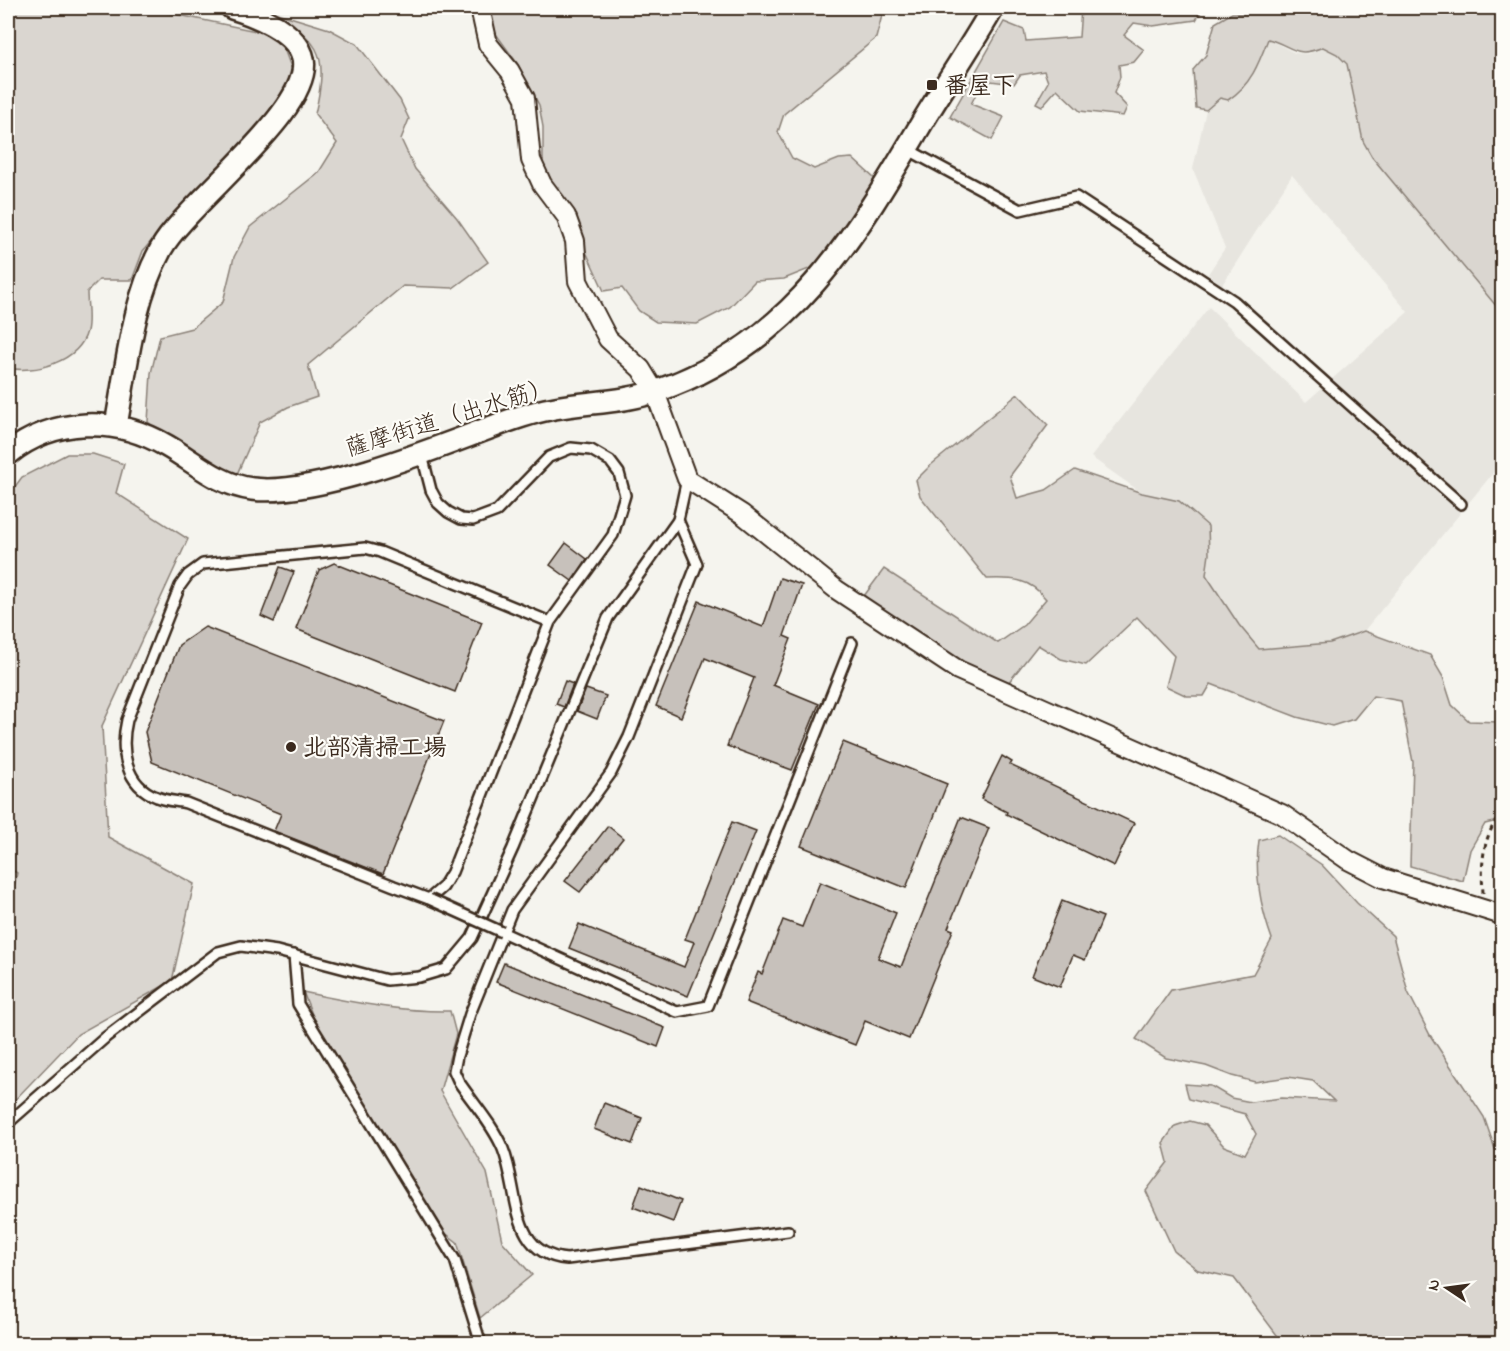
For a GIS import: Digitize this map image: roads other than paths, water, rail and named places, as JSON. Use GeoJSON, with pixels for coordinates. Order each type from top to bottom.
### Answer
{"type":"FeatureCollection","features":[{"type":"Feature","properties":{"kind":"street"},"geometry":{"type":"LineString","coordinates":[[116,425],[143,285],[162,247],[190,210],[275,124],[294,100],[304,72],[303,56],[293,42],[278,29],[232,8]]}},
{"type":"Feature","properties":{"kind":"street"},"geometry":{"type":"LineString","coordinates":[[480,8],[488,44],[510,71],[525,98],[531,160],[542,184],[566,216],[575,241],[578,281],[608,339],[641,369],[655,392],[676,457],[687,479],[742,514],[837,590],[958,670],[1282,814],[1348,860],[1383,878],[1503,915]]}},
{"type":"Feature","properties":{"kind":"street","name":"薩摩街道（出水筋）"},"geometry":{"type":"LineString","coordinates":[[8,454],[46,432],[79,425],[116,425],[152,438],[212,475],[249,489],[271,490],[316,484],[544,411],[655,392],[721,363],[796,305],[810,291],[850,238],[993,8]]}},
{"type":"Feature","properties":{"kind":"lane"},"geometry":{"type":"LineString","coordinates":[[907,149],[1020,210],[1076,197],[1234,301],[1461,504]]}},
{"type":"Feature","properties":{"kind":"lane"},"geometry":{"type":"LineString","coordinates":[[421,452],[431,490],[438,503],[461,519],[473,520],[497,511],[549,457],[561,451],[580,448],[591,450],[610,461],[619,473],[625,495],[613,535],[550,622],[452,872],[443,887],[429,899]]}},
{"type":"Feature","properties":{"kind":"lane"},"geometry":{"type":"LineString","coordinates":[[8,1123],[106,1037],[218,952],[241,946],[294,955],[387,980],[419,977],[446,969],[472,938],[489,902],[608,618],[678,520],[687,479]]}},
{"type":"Feature","properties":{"kind":"lane"},"geometry":{"type":"LineString","coordinates":[[678,520],[697,564],[629,737],[611,774],[512,910],[470,1014],[454,1071],[503,1150],[526,1237],[534,1248],[548,1256],[567,1259],[788,1231]]}},
{"type":"Feature","properties":{"kind":"lane"},"geometry":{"type":"LineString","coordinates":[[550,622],[380,552],[365,548],[204,564],[188,575],[180,586],[126,720],[122,738],[123,756],[131,775],[156,797],[186,803],[429,899],[677,1012],[708,1005],[852,643]]}},
{"type":"Feature","properties":{"kind":"lane"},"geometry":{"type":"LineString","coordinates":[[294,955],[298,1004],[455,1260],[481,1344]]}},
{"type":"Feature","properties":{"kind":"place","name":"番屋下"},"geometry":{"type":"Point","coordinates":[932,85]}},
{"type":"Feature","properties":{"kind":"place","name":"北部清掃工場"},"geometry":{"type":"Point","coordinates":[291,747]}}]}
